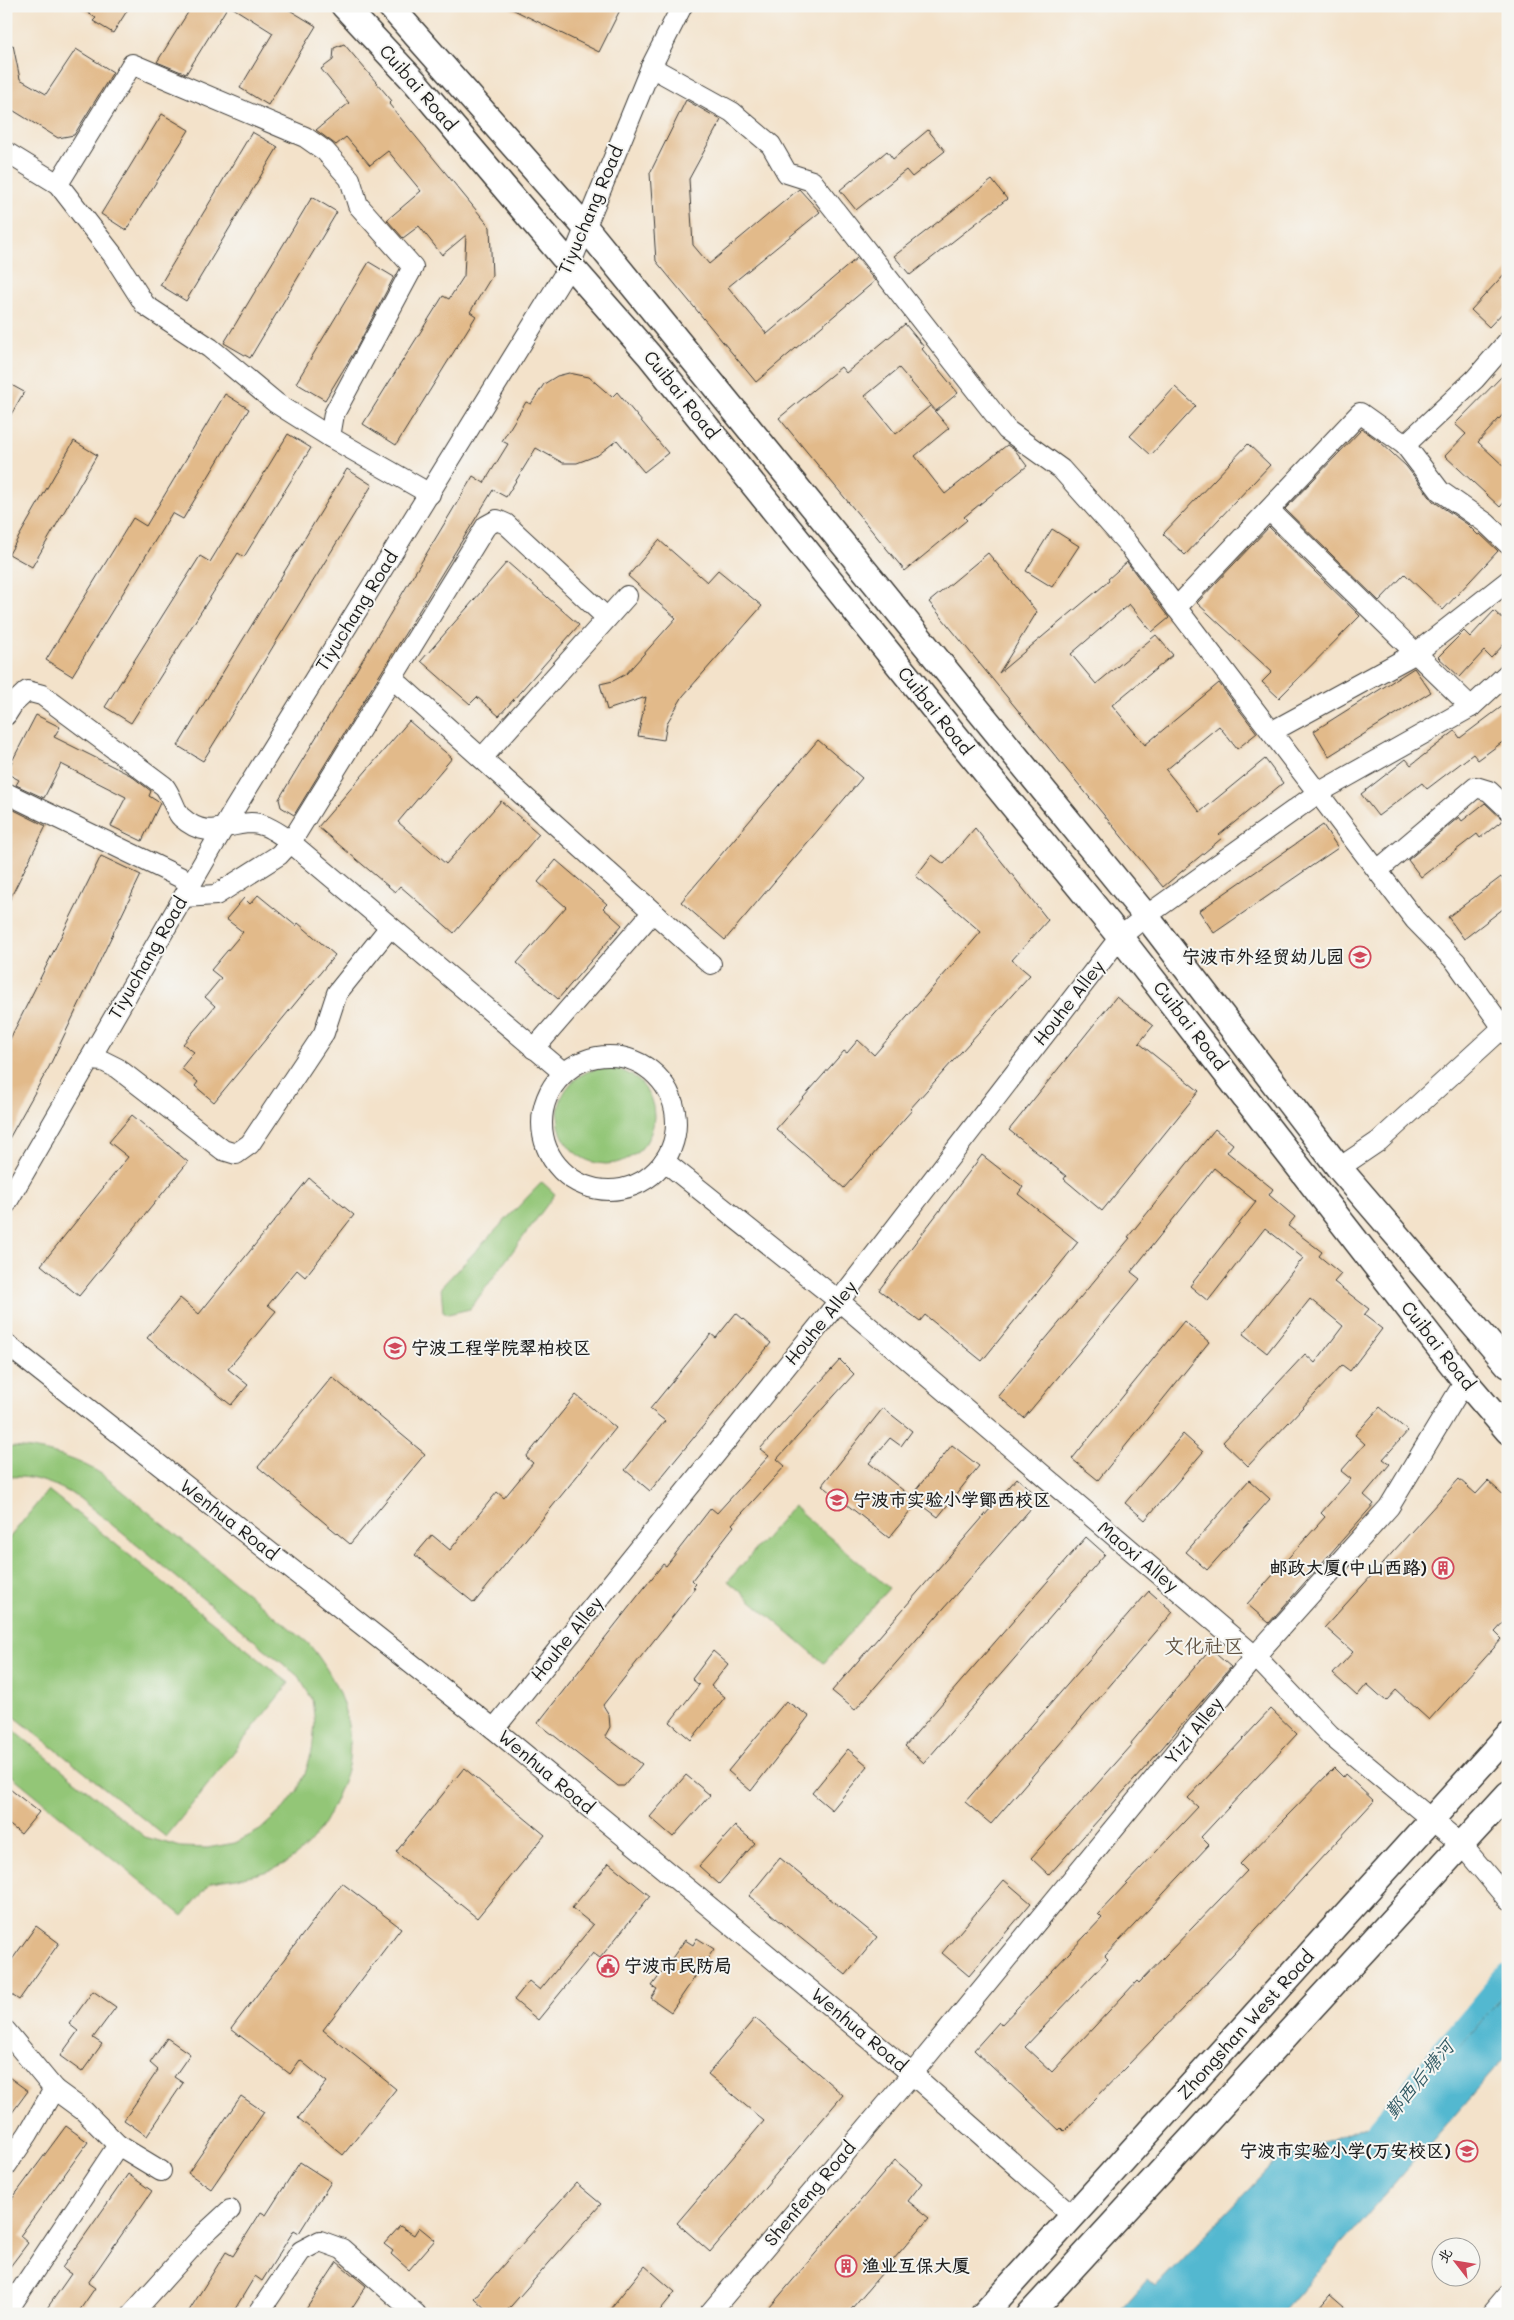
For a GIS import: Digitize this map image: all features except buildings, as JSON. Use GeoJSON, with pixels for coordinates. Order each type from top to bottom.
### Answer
{"type":"FeatureCollection","features":[{"type":"Feature","properties":{"kind":"main road","name":"Cuibai Road"},"geometry":{"type":"LineString","coordinates":[[344,6],[415,82],[649,355],[927,701],[1120,937],[1465,1381],[1508,1431]]}},
{"type":"Feature","properties":{"kind":"main road","name":"Cuibai Road"},"geometry":{"type":"LineString","coordinates":[[390,6],[585,227],[1146,916],[1339,1168],[1508,1365]]}},
{"type":"Feature","properties":{"kind":"main road","name":"Zhongshan West Road"},"geometry":{"type":"LineString","coordinates":[[984,2314],[1508,1735]]}},
{"type":"Feature","properties":{"kind":"main road","name":"Zhongshan West Road"},"geometry":{"type":"LineString","coordinates":[[1030,2314],[1508,1794]]}},
{"type":"Feature","properties":{"kind":"street","name":"Tiyuchang Road"},"geometry":{"type":"LineString","coordinates":[[6,1204],[223,829],[570,265],[651,67],[682,6]]}},
{"type":"Feature","properties":{"kind":"street"},"geometry":{"type":"LineString","coordinates":[[58,184],[132,64],[305,137],[325,151],[350,179],[358,205],[413,267],[334,414],[330,437]]}},
{"type":"Feature","properties":{"kind":"street"},"geometry":{"type":"LineString","coordinates":[[651,67],[732,112],[771,145],[787,173],[812,181],[1006,430],[1061,469],[1127,543],[1415,920],[1456,962],[1506,1029],[1380,1140],[1339,1168]]}},
{"type":"Feature","properties":{"kind":"street"},"geometry":{"type":"LineString","coordinates":[[6,152],[58,184],[112,255],[145,305],[210,348],[276,403],[330,437],[430,494]]}},
{"type":"Feature","properties":{"kind":"street"},"geometry":{"type":"LineString","coordinates":[[1405,445],[1475,379],[1508,341]]}},
{"type":"Feature","properties":{"kind":"street"},"geometry":{"type":"LineString","coordinates":[[1176,608],[1360,413],[1405,445],[1440,491],[1486,523],[1508,544]]}},
{"type":"Feature","properties":{"kind":"street"},"geometry":{"type":"LineString","coordinates":[[1269,510],[1471,707]]}},
{"type":"Feature","properties":{"kind":"street"},"geometry":{"type":"LineString","coordinates":[[6,793],[188,890],[216,895],[279,855],[291,842],[486,526],[497,520],[506,524],[607,618]]}},
{"type":"Feature","properties":{"kind":"street"},"geometry":{"type":"LineString","coordinates":[[1270,732],[1416,653],[1508,581]]}},
{"type":"Feature","properties":{"kind":"street"},"geometry":{"type":"LineString","coordinates":[[482,758],[627,596]]}},
{"type":"Feature","properties":{"kind":"street","name":"Houhe Alley"},"geometry":{"type":"LineString","coordinates":[[494,1730],[838,1301],[1120,937],[1146,916],[1318,793],[1471,707],[1508,673]]}},
{"type":"Feature","properties":{"kind":"street"},"geometry":{"type":"LineString","coordinates":[[392,678],[711,964]]}},
{"type":"Feature","properties":{"kind":"street"},"geometry":{"type":"LineString","coordinates":[[6,715],[13,704],[27,691],[42,695],[164,786],[172,796],[178,815],[197,829],[223,829],[251,823],[268,827],[291,842],[564,1073]]}},
{"type":"Feature","properties":{"kind":"street"},"geometry":{"type":"LineString","coordinates":[[1378,870],[1476,787],[1489,792],[1506,803]]}},
{"type":"Feature","properties":{"kind":"street"},"geometry":{"type":"LineString","coordinates":[[534,1048],[653,912]]}},
{"type":"Feature","properties":{"kind":"street"},"geometry":{"type":"LineString","coordinates":[[89,1060],[103,1061],[116,1068],[223,1150],[236,1154],[250,1144],[324,1033],[337,994],[390,927]]}},
{"type":"Feature","properties":{"kind":"street"},"geometry":{"type":"LineString","coordinates":[[608,1055],[635,1060],[658,1076],[672,1100],[676,1114],[673,1143],[664,1162],[648,1178],[621,1189],[593,1189],[568,1177],[550,1156],[542,1129],[545,1102],[551,1089],[564,1073],[581,1062],[608,1055]]}},
{"type":"Feature","properties":{"kind":"street","name":"Maoxi Alley"},"geometry":{"type":"LineString","coordinates":[[664,1162],[838,1301],[1255,1656],[1330,1735],[1430,1821],[1461,1844],[1508,1900]]}},
{"type":"Feature","properties":{"kind":"street","name":"Wenhua Road"},"geometry":{"type":"LineString","coordinates":[[6,1344],[494,1730],[912,2074],[1073,2216]]}},
{"type":"Feature","properties":{"kind":"street","name":"Yizi Alley"},"geometry":{"type":"LineString","coordinates":[[912,2074],[1255,1656],[1389,1507],[1465,1381]]}},
{"type":"Feature","properties":{"kind":"street"},"geometry":{"type":"LineString","coordinates":[[8,2038],[54,2089],[84,2110],[118,2145],[161,2171]]}},
{"type":"Feature","properties":{"kind":"street","name":"Shenfeng Road"},"geometry":{"type":"LineString","coordinates":[[709,2314],[912,2074]]}},
{"type":"Feature","properties":{"kind":"street"},"geometry":{"type":"LineString","coordinates":[[6,2166],[28,2134],[54,2089]]}},
{"type":"Feature","properties":{"kind":"street"},"geometry":{"type":"LineString","coordinates":[[6,2313],[118,2145]]}},
{"type":"Feature","properties":{"kind":"street"},"geometry":{"type":"LineString","coordinates":[[132,2314],[204,2234],[230,2210]]}},
{"type":"Feature","properties":{"kind":"street"},"geometry":{"type":"LineString","coordinates":[[258,2314],[301,2251],[320,2241],[342,2249],[416,2314]]}},
{"type":"Feature","properties":{"kind":"street"},"geometry":{"type":"LineString","coordinates":[[1491,2314],[1508,2294]]}},
{"type":"Feature","properties":{"kind":"green space"},"geometry":{"type":"Polygon","coordinates":[[[606,1068],[624,1072],[640,1082],[650,1098],[654,1116],[650,1134],[640,1150],[624,1160],[606,1164],[588,1160],[572,1150],[562,1134],[558,1116],[562,1098],[572,1082],[588,1072],[606,1068]]]}},
{"type":"Feature","properties":{"kind":"green space"},"geometry":{"type":"Polygon","coordinates":[[[542,1182],[555,1194],[470,1309],[448,1314],[443,1311],[441,1287],[542,1182]]]}},
{"type":"Feature","properties":{"kind":"green space"},"geometry":{"type":"Polygon","coordinates":[[[13,1447],[60,1455],[82,1463],[103,1475],[308,1643],[327,1670],[342,1700],[349,1732],[348,1766],[333,1805],[319,1831],[298,1854],[274,1869],[238,1878],[211,1882],[183,1916],[6,1771],[6,1724],[145,1837],[181,1847],[207,1848],[235,1843],[260,1830],[284,1808],[297,1791],[305,1774],[312,1751],[315,1724],[312,1699],[298,1676],[79,1498],[62,1489],[35,1479],[6,1477],[6,1448],[13,1447]]]}},
{"type":"Feature","properties":{"kind":"green space"},"geometry":{"type":"Polygon","coordinates":[[[48,1490],[289,1683],[166,1837],[6,1710],[6,1542],[48,1490]]]}},
{"type":"Feature","properties":{"kind":"green space"},"geometry":{"type":"Polygon","coordinates":[[[793,1506],[889,1588],[824,1663],[728,1581],[793,1506]]]}},
{"type":"Feature","properties":{"kind":"water"},"geometry":{"type":"Polygon","coordinates":[[[1508,1989],[1508,2054],[1281,2314],[1117,2314],[1148,2279],[1156,2286],[1275,2162],[1391,2116],[1409,2101],[1469,2036],[1508,1989]]]}},
{"type":"Feature","properties":{"kind":"waterway","name":"鄞西后塘河"},"geometry":{"type":"LineString","coordinates":[[1368,2140],[1508,1972]]}},
{"type":"Feature","properties":{"kind":"place","name":"宁波市外经贸幼儿园"},"geometry":{"type":"Point","coordinates":[1360,957]}},
{"type":"Feature","properties":{"kind":"place","name":"宁波工程学院翠柏校区"},"geometry":{"type":"Point","coordinates":[395,1348]}},
{"type":"Feature","properties":{"kind":"place","name":"宁波市实验小学鄮西校区"},"geometry":{"type":"Point","coordinates":[837,1500]}},
{"type":"Feature","properties":{"kind":"place","name":"邮政大厦(中山西路)"},"geometry":{"type":"Point","coordinates":[1443,1568]}},
{"type":"Feature","properties":{"kind":"place","name":"宁波市民防局"},"geometry":{"type":"Point","coordinates":[608,1966]}},
{"type":"Feature","properties":{"kind":"place","name":"宁波市实验小学(万安校区)"},"geometry":{"type":"Point","coordinates":[1467,2151]}},
{"type":"Feature","properties":{"kind":"place","name":"渔业互保大厦"},"geometry":{"type":"Point","coordinates":[846,2266]}},
{"type":"Feature","properties":{"kind":"district","name":"文化社区"},"geometry":{"type":"Point","coordinates":[1204,1646]}}]}
